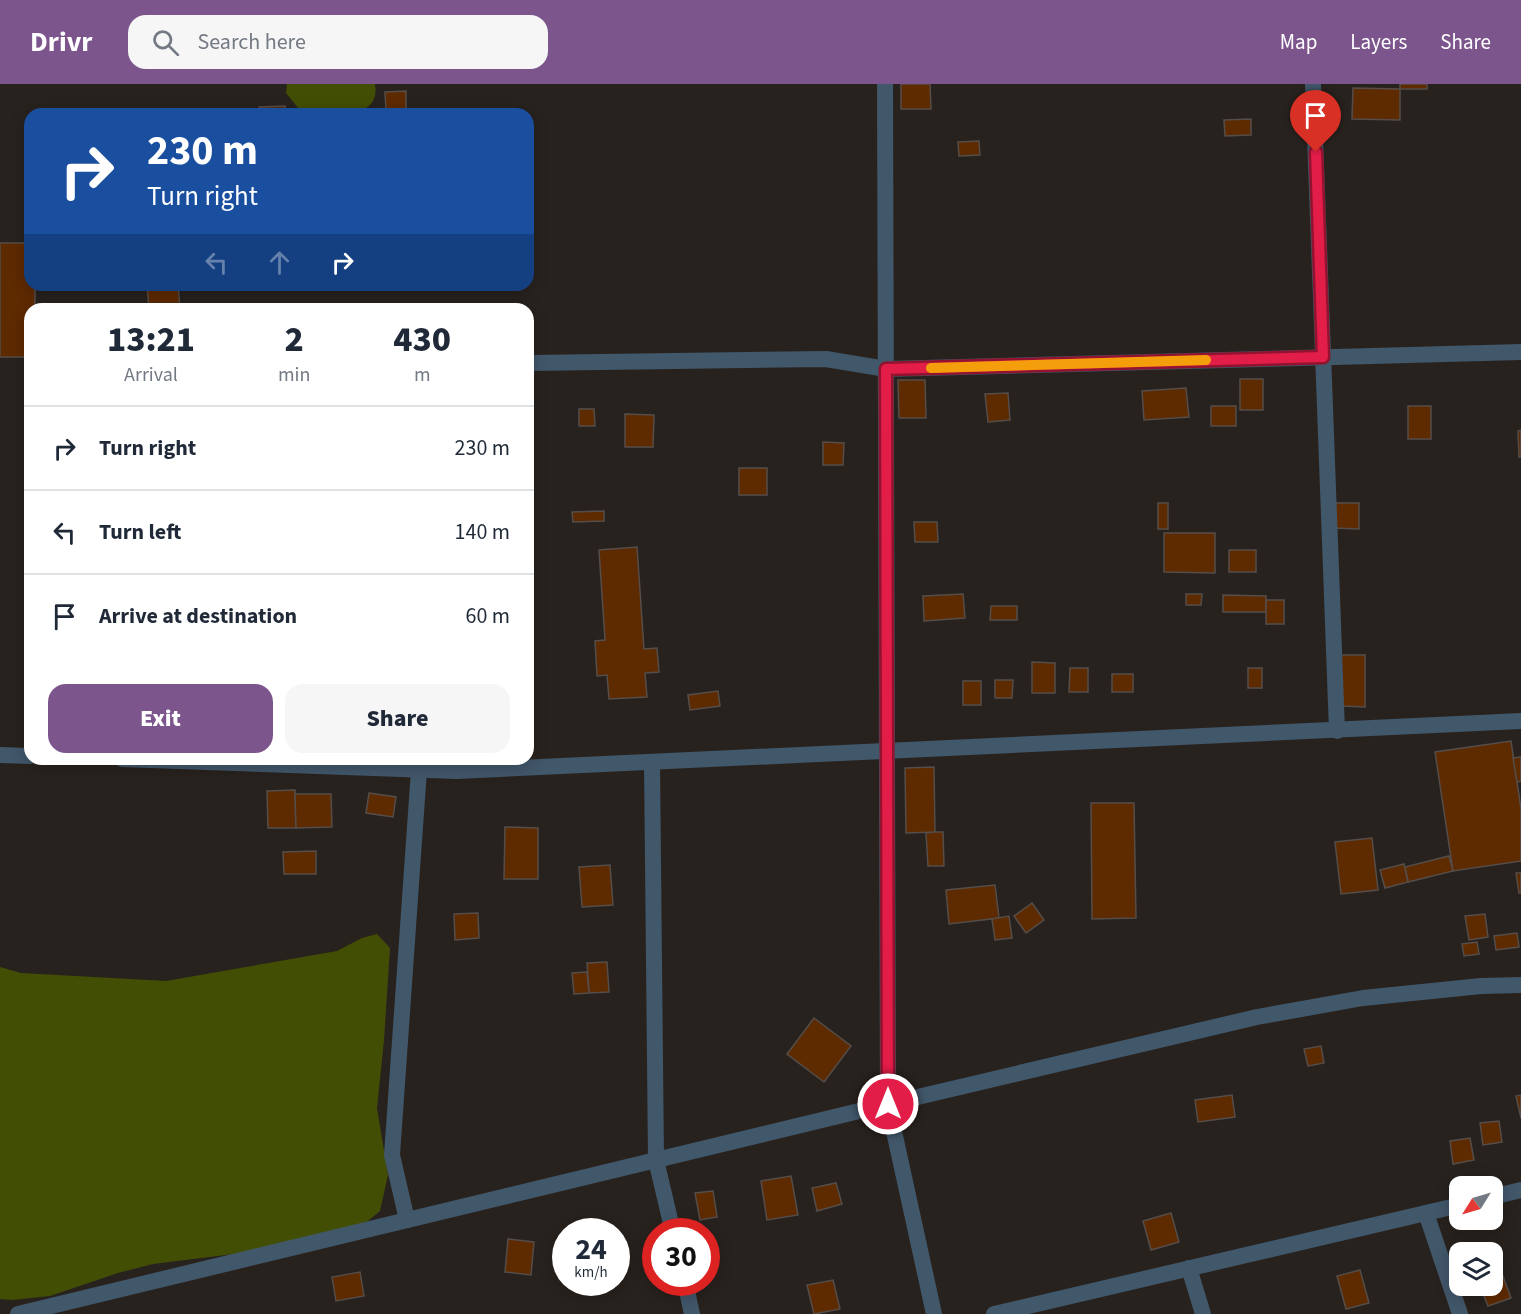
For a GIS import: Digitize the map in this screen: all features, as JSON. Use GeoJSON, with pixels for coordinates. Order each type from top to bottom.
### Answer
{"type":"FeatureCollection","features":[{"type":"Feature","properties":{"kind":"street"},"geometry":{"type":"LineString","coordinates":[[885,84],[888,1104],[934,1314]]}},
{"type":"Feature","properties":{"kind":"street"},"geometry":{"type":"LineString","coordinates":[[1313,84],[1337,730]]}},
{"type":"Feature","properties":{"kind":"street"},"geometry":{"type":"LineString","coordinates":[[534,363],[826,359],[886,369],[1521,352]]}},
{"type":"Feature","properties":{"kind":"street"},"geometry":{"type":"LineString","coordinates":[[284,765],[457,771],[1521,721]]}},
{"type":"Feature","properties":{"kind":"street"},"geometry":{"type":"LineString","coordinates":[[0,755],[24,756]]}},
{"type":"Feature","properties":{"kind":"street"},"geometry":{"type":"LineString","coordinates":[[652,762],[656,1160],[670,1218]]}},
{"type":"Feature","properties":{"kind":"street"},"geometry":{"type":"LineString","coordinates":[[407,1220],[392,1155],[419,770]]}},
{"type":"Feature","properties":{"kind":"street"},"geometry":{"type":"LineString","coordinates":[[18,1314],[1257,1017],[1363,998],[1481,986],[1521,985]]}},
{"type":"Feature","properties":{"kind":"street"},"geometry":{"type":"LineString","coordinates":[[1503,1194],[1521,1190]]}},
{"type":"Feature","properties":{"kind":"street"},"geometry":{"type":"LineString","coordinates":[[994,1314],[1449,1208]]}},
{"type":"Feature","properties":{"kind":"street"},"geometry":{"type":"LineString","coordinates":[[1426,1213],[1460,1314]]}},
{"type":"Feature","properties":{"kind":"street"},"geometry":{"type":"LineString","coordinates":[[1189,1268],[1203,1314]]}},
{"type":"Feature","properties":{"kind":"street"},"geometry":{"type":"LineString","coordinates":[[688,1296],[692,1314]]}},
{"type":"Feature","properties":{"kind":"green space"},"geometry":{"type":"Polygon","coordinates":[[[287,84],[375,84],[375,96],[370,105],[365,108],[298,108],[286,93],[287,84]]]}},
{"type":"Feature","properties":{"kind":"green space"},"geometry":{"type":"Polygon","coordinates":[[[377,934],[390,948],[377,1108],[388,1175],[380,1211],[357,1230],[258,1251],[153,1264],[50,1296],[0,1299],[0,967],[21,973],[166,981],[337,951],[362,938],[377,934]]]}},
{"type":"Feature","properties":{"kind":"building"},"geometry":{"type":"Polygon","coordinates":[[[901,84],[930,84],[931,109],[901,109],[901,84]]]}},
{"type":"Feature","properties":{"kind":"building"},"geometry":{"type":"Polygon","coordinates":[[[1400,84],[1427,84],[1427,89],[1400,89],[1400,84]]]}},
{"type":"Feature","properties":{"kind":"building"},"geometry":{"type":"Polygon","coordinates":[[[1353,88],[1400,89],[1400,120],[1352,119],[1353,88]]]}},
{"type":"Feature","properties":{"kind":"building"},"geometry":{"type":"Polygon","coordinates":[[[406,91],[406,108],[386,108],[385,92],[406,91]]]}},
{"type":"Feature","properties":{"kind":"building"},"geometry":{"type":"Polygon","coordinates":[[[285,106],[285,108],[259,108],[285,106]]]}},
{"type":"Feature","properties":{"kind":"building"},"geometry":{"type":"Polygon","coordinates":[[[1251,119],[1251,135],[1225,136],[1224,120],[1251,119]]]}},
{"type":"Feature","properties":{"kind":"building"},"geometry":{"type":"Polygon","coordinates":[[[979,141],[980,155],[959,156],[958,142],[979,141]]]}},
{"type":"Feature","properties":{"kind":"building"},"geometry":{"type":"Polygon","coordinates":[[[0,243],[24,243],[24,291],[35,291],[35,303],[24,303],[24,357],[0,357],[0,243]]]}},
{"type":"Feature","properties":{"kind":"building"},"geometry":{"type":"Polygon","coordinates":[[[148,291],[178,291],[180,303],[148,303],[148,291]]]}},
{"type":"Feature","properties":{"kind":"building"},"geometry":{"type":"Polygon","coordinates":[[[1240,379],[1263,379],[1263,410],[1240,410],[1240,379]]]}},
{"type":"Feature","properties":{"kind":"building"},"geometry":{"type":"Polygon","coordinates":[[[898,380],[925,380],[926,418],[899,418],[898,380]]]}},
{"type":"Feature","properties":{"kind":"building"},"geometry":{"type":"Polygon","coordinates":[[[1186,388],[1189,417],[1144,420],[1142,391],[1186,388]]]}},
{"type":"Feature","properties":{"kind":"building"},"geometry":{"type":"Polygon","coordinates":[[[1008,393],[1010,420],[988,422],[985,394],[1008,393]]]}},
{"type":"Feature","properties":{"kind":"building"},"geometry":{"type":"Polygon","coordinates":[[[1211,406],[1236,406],[1236,426],[1211,426],[1211,406]]]}},
{"type":"Feature","properties":{"kind":"building"},"geometry":{"type":"Polygon","coordinates":[[[1408,406],[1431,406],[1431,439],[1408,439],[1408,406]]]}},
{"type":"Feature","properties":{"kind":"building"},"geometry":{"type":"Polygon","coordinates":[[[579,409],[594,409],[595,426],[579,426],[579,409]]]}},
{"type":"Feature","properties":{"kind":"building"},"geometry":{"type":"Polygon","coordinates":[[[625,414],[654,415],[653,447],[625,447],[625,414]]]}},
{"type":"Feature","properties":{"kind":"building"},"geometry":{"type":"Polygon","coordinates":[[[1521,430],[1521,457],[1519,457],[1518,431],[1521,430]]]}},
{"type":"Feature","properties":{"kind":"building"},"geometry":{"type":"Polygon","coordinates":[[[823,442],[844,443],[843,465],[823,465],[823,442]]]}},
{"type":"Feature","properties":{"kind":"building"},"geometry":{"type":"Polygon","coordinates":[[[739,468],[767,468],[767,495],[739,495],[739,468]]]}},
{"type":"Feature","properties":{"kind":"building"},"geometry":{"type":"Polygon","coordinates":[[[1158,503],[1168,503],[1168,529],[1158,529],[1158,503]]]}},
{"type":"Feature","properties":{"kind":"building"},"geometry":{"type":"Polygon","coordinates":[[[1334,503],[1359,503],[1359,529],[1334,528],[1334,503]]]}},
{"type":"Feature","properties":{"kind":"building"},"geometry":{"type":"Polygon","coordinates":[[[604,511],[604,521],[573,522],[572,512],[604,511]]]}},
{"type":"Feature","properties":{"kind":"building"},"geometry":{"type":"Polygon","coordinates":[[[914,522],[937,522],[938,542],[915,542],[914,522]]]}},
{"type":"Feature","properties":{"kind":"building"},"geometry":{"type":"Polygon","coordinates":[[[1164,533],[1215,533],[1215,573],[1164,572],[1164,533]]]}},
{"type":"Feature","properties":{"kind":"building"},"geometry":{"type":"Polygon","coordinates":[[[637,547],[644,649],[657,648],[659,672],[645,673],[647,697],[609,699],[607,675],[597,676],[595,641],[605,640],[599,550],[637,547]]]}},
{"type":"Feature","properties":{"kind":"building"},"geometry":{"type":"Polygon","coordinates":[[[1229,550],[1256,550],[1256,572],[1229,572],[1229,550]]]}},
{"type":"Feature","properties":{"kind":"building"},"geometry":{"type":"Polygon","coordinates":[[[963,594],[965,618],[924,621],[923,596],[963,594]]]}},
{"type":"Feature","properties":{"kind":"building"},"geometry":{"type":"Polygon","coordinates":[[[1186,594],[1202,594],[1201,605],[1186,605],[1186,594]]]}},
{"type":"Feature","properties":{"kind":"building"},"geometry":{"type":"Polygon","coordinates":[[[1223,595],[1266,596],[1266,612],[1223,612],[1223,595]]]}},
{"type":"Feature","properties":{"kind":"building"},"geometry":{"type":"Polygon","coordinates":[[[1266,600],[1284,600],[1284,624],[1266,624],[1266,600]]]}},
{"type":"Feature","properties":{"kind":"building"},"geometry":{"type":"Polygon","coordinates":[[[991,606],[1017,606],[1017,620],[990,620],[991,606]]]}},
{"type":"Feature","properties":{"kind":"building"},"geometry":{"type":"Polygon","coordinates":[[[1341,655],[1365,655],[1365,707],[1341,706],[1341,655]]]}},
{"type":"Feature","properties":{"kind":"building"},"geometry":{"type":"Polygon","coordinates":[[[1032,662],[1055,663],[1055,693],[1032,693],[1032,662]]]}},
{"type":"Feature","properties":{"kind":"building"},"geometry":{"type":"Polygon","coordinates":[[[1070,668],[1088,668],[1088,692],[1069,692],[1070,668]]]}},
{"type":"Feature","properties":{"kind":"building"},"geometry":{"type":"Polygon","coordinates":[[[1248,668],[1262,668],[1262,688],[1248,688],[1248,668]]]}},
{"type":"Feature","properties":{"kind":"building"},"geometry":{"type":"Polygon","coordinates":[[[1112,674],[1133,674],[1133,692],[1112,692],[1112,674]]]}},
{"type":"Feature","properties":{"kind":"building"},"geometry":{"type":"Polygon","coordinates":[[[995,680],[1013,680],[1012,698],[995,698],[995,680]]]}},
{"type":"Feature","properties":{"kind":"building"},"geometry":{"type":"Polygon","coordinates":[[[963,681],[981,681],[981,705],[963,705],[963,681]]]}},
{"type":"Feature","properties":{"kind":"building"},"geometry":{"type":"Polygon","coordinates":[[[718,691],[720,706],[690,710],[688,695],[718,691]]]}},
{"type":"Feature","properties":{"kind":"building"},"geometry":{"type":"Polygon","coordinates":[[[1511,741],[1521,809],[1521,861],[1453,871],[1435,752],[1511,741]]]}},
{"type":"Feature","properties":{"kind":"building"},"geometry":{"type":"Polygon","coordinates":[[[1521,757],[1521,781],[1517,782],[1513,758],[1521,757]]]}},
{"type":"Feature","properties":{"kind":"building"},"geometry":{"type":"Polygon","coordinates":[[[934,767],[935,832],[906,833],[905,768],[934,767]]]}},
{"type":"Feature","properties":{"kind":"building"},"geometry":{"type":"Polygon","coordinates":[[[295,790],[296,828],[268,828],[267,791],[295,790]]]}},
{"type":"Feature","properties":{"kind":"building"},"geometry":{"type":"Polygon","coordinates":[[[369,793],[396,797],[393,817],[366,813],[369,793]]]}},
{"type":"Feature","properties":{"kind":"building"},"geometry":{"type":"Polygon","coordinates":[[[295,794],[331,794],[332,827],[296,828],[295,794]]]}},
{"type":"Feature","properties":{"kind":"building"},"geometry":{"type":"Polygon","coordinates":[[[1091,803],[1134,803],[1136,918],[1092,919],[1091,803]]]}},
{"type":"Feature","properties":{"kind":"building"},"geometry":{"type":"Polygon","coordinates":[[[505,827],[538,828],[538,879],[504,879],[505,827]]]}},
{"type":"Feature","properties":{"kind":"building"},"geometry":{"type":"Polygon","coordinates":[[[943,832],[944,866],[928,866],[926,833],[943,832]]]}},
{"type":"Feature","properties":{"kind":"building"},"geometry":{"type":"Polygon","coordinates":[[[1372,838],[1378,890],[1341,894],[1335,842],[1372,838]]]}},
{"type":"Feature","properties":{"kind":"building"},"geometry":{"type":"Polygon","coordinates":[[[316,851],[316,874],[284,874],[283,852],[316,851]]]}},
{"type":"Feature","properties":{"kind":"building"},"geometry":{"type":"Polygon","coordinates":[[[1449,856],[1453,871],[1408,882],[1405,867],[1449,856]]]}},
{"type":"Feature","properties":{"kind":"building"},"geometry":{"type":"Polygon","coordinates":[[[1404,864],[1408,882],[1385,888],[1380,870],[1404,864]]]}},
{"type":"Feature","properties":{"kind":"building"},"geometry":{"type":"Polygon","coordinates":[[[610,865],[613,905],[582,907],[579,867],[610,865]]]}},
{"type":"Feature","properties":{"kind":"building"},"geometry":{"type":"Polygon","coordinates":[[[1516,873],[1521,873],[1521,893],[1519,893],[1516,873]]]}},
{"type":"Feature","properties":{"kind":"building"},"geometry":{"type":"Polygon","coordinates":[[[995,885],[999,918],[949,924],[946,890],[995,885]]]}},
{"type":"Feature","properties":{"kind":"building"},"geometry":{"type":"Polygon","coordinates":[[[1032,903],[1044,920],[1026,933],[1014,916],[1032,903]]]}},
{"type":"Feature","properties":{"kind":"building"},"geometry":{"type":"Polygon","coordinates":[[[478,913],[479,938],[455,940],[454,914],[478,913]]]}},
{"type":"Feature","properties":{"kind":"building"},"geometry":{"type":"Polygon","coordinates":[[[1485,914],[1488,937],[1469,940],[1465,916],[1485,914]]]}},
{"type":"Feature","properties":{"kind":"building"},"geometry":{"type":"Polygon","coordinates":[[[1009,916],[1012,938],[995,940],[992,919],[1009,916]]]}},
{"type":"Feature","properties":{"kind":"building"},"geometry":{"type":"Polygon","coordinates":[[[1517,933],[1519,947],[1496,950],[1494,936],[1517,933]]]}},
{"type":"Feature","properties":{"kind":"building"},"geometry":{"type":"Polygon","coordinates":[[[1477,942],[1479,954],[1464,956],[1462,944],[1477,942]]]}},
{"type":"Feature","properties":{"kind":"building"},"geometry":{"type":"Polygon","coordinates":[[[607,962],[609,992],[589,993],[587,963],[607,962]]]}},
{"type":"Feature","properties":{"kind":"building"},"geometry":{"type":"Polygon","coordinates":[[[587,972],[589,993],[574,994],[572,973],[587,972]]]}},
{"type":"Feature","properties":{"kind":"building"},"geometry":{"type":"Polygon","coordinates":[[[814,1018],[851,1046],[824,1082],[787,1054],[814,1018]]]}},
{"type":"Feature","properties":{"kind":"building"},"geometry":{"type":"Polygon","coordinates":[[[1321,1046],[1324,1063],[1308,1066],[1304,1049],[1321,1046]]]}},
{"type":"Feature","properties":{"kind":"building"},"geometry":{"type":"Polygon","coordinates":[[[1232,1095],[1235,1117],[1198,1122],[1195,1100],[1232,1095]]]}},
{"type":"Feature","properties":{"kind":"building"},"geometry":{"type":"Polygon","coordinates":[[[1521,1095],[1521,1118],[1516,1096],[1521,1095]]]}},
{"type":"Feature","properties":{"kind":"building"},"geometry":{"type":"Polygon","coordinates":[[[1499,1121],[1502,1142],[1483,1145],[1480,1123],[1499,1121]]]}},
{"type":"Feature","properties":{"kind":"building"},"geometry":{"type":"Polygon","coordinates":[[[1470,1138],[1474,1160],[1453,1164],[1450,1141],[1470,1138]]]}},
{"type":"Feature","properties":{"kind":"building"},"geometry":{"type":"Polygon","coordinates":[[[791,1176],[798,1215],[767,1220],[761,1181],[791,1176]]]}},
{"type":"Feature","properties":{"kind":"building"},"geometry":{"type":"Polygon","coordinates":[[[836,1183],[842,1204],[817,1211],[812,1188],[836,1183]]]}},
{"type":"Feature","properties":{"kind":"building"},"geometry":{"type":"Polygon","coordinates":[[[713,1191],[717,1217],[700,1218],[695,1193],[713,1191]]]}},
{"type":"Feature","properties":{"kind":"building"},"geometry":{"type":"Polygon","coordinates":[[[1171,1213],[1179,1242],[1151,1250],[1143,1221],[1171,1213]]]}},
{"type":"Feature","properties":{"kind":"building"},"geometry":{"type":"Polygon","coordinates":[[[508,1239],[534,1242],[531,1275],[505,1272],[508,1239]]]}},
{"type":"Feature","properties":{"kind":"building"},"geometry":{"type":"Polygon","coordinates":[[[1360,1270],[1369,1303],[1346,1309],[1337,1276],[1360,1270]]]}},
{"type":"Feature","properties":{"kind":"building"},"geometry":{"type":"Polygon","coordinates":[[[360,1272],[364,1296],[336,1301],[332,1277],[360,1272]]]}},
{"type":"Feature","properties":{"kind":"building"},"geometry":{"type":"Polygon","coordinates":[[[1503,1276],[1511,1298],[1488,1306],[1484,1296],[1503,1296],[1503,1276]]]}},
{"type":"Feature","properties":{"kind":"building"},"geometry":{"type":"Polygon","coordinates":[[[833,1280],[840,1309],[814,1314],[807,1285],[833,1280]]]}},
{"type":"Feature","properties":{"kind":"slow traffic"},"geometry":{"type":"LineString","coordinates":[[931,368],[1206,360]]}},
{"type":"Feature","properties":{"kind":"route"},"geometry":{"type":"LineString","coordinates":[[888,1104],[886,369],[1323,357],[1316,152]]}}]}
